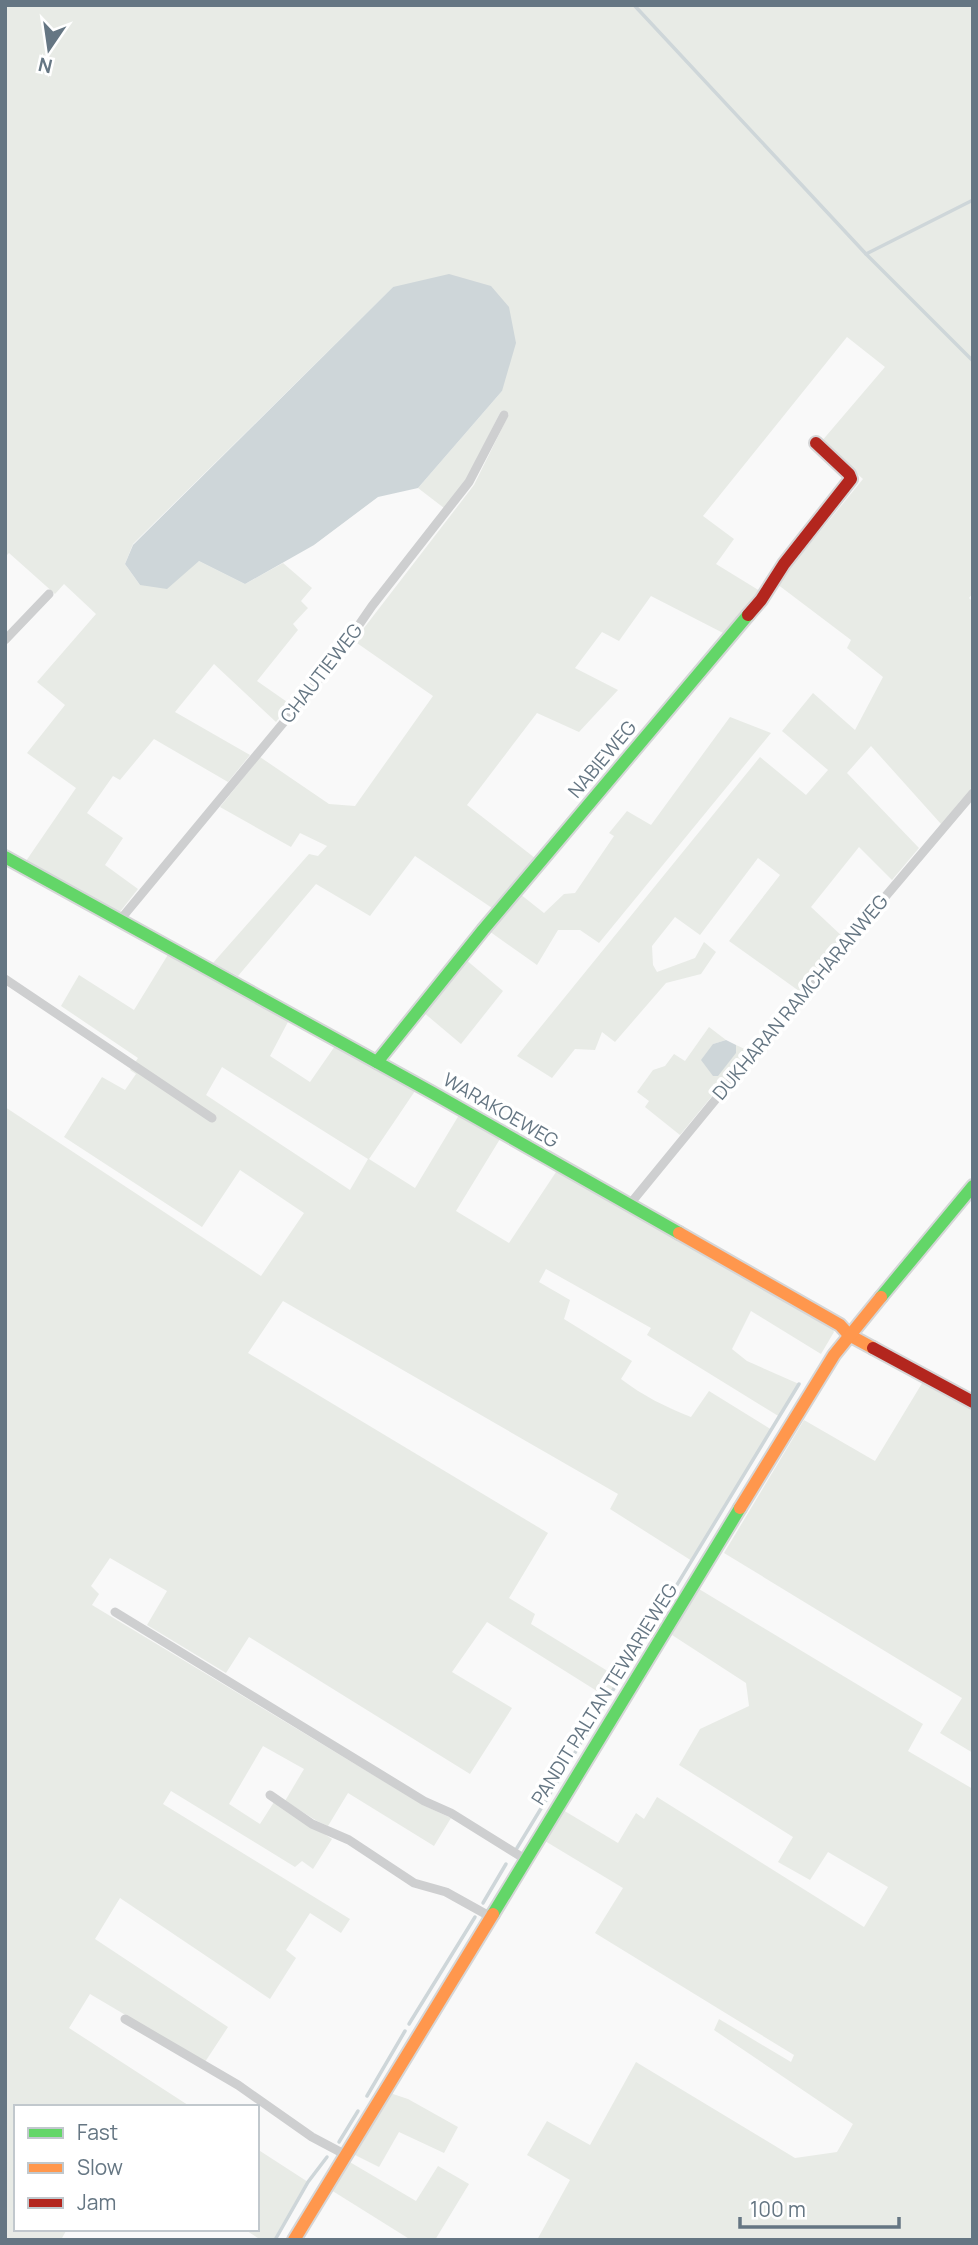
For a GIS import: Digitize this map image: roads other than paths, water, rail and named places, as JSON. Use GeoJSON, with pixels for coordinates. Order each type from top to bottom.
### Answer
{"type":"FeatureCollection","features":[{"type":"Feature","properties":{"kind":"street","name":"CHAUTIEWEG"},"geometry":{"type":"LineString","coordinates":[[120,920],[332,664],[401,568],[469,482],[504,415]]}},
{"type":"Feature","properties":{"kind":"street","name":"NABIEWEG"},"geometry":{"type":"LineString","coordinates":[[377,1062],[491,920],[761,600],[784,564],[851,477],[816,443]]}},
{"type":"Feature","properties":{"kind":"street"},"geometry":{"type":"LineString","coordinates":[[5,640],[49,594]]}},
{"type":"Feature","properties":{"kind":"street","name":"DUKHARAN RAMCHARANWEG"},"geometry":{"type":"LineString","coordinates":[[630,1204],[973,793]]}},
{"type":"Feature","properties":{"kind":"street","name":"WARAKOEWEG"},"geometry":{"type":"LineString","coordinates":[[5,858],[630,1204],[840,1325],[849,1335],[973,1402]]}},
{"type":"Feature","properties":{"kind":"street"},"geometry":{"type":"LineString","coordinates":[[5,979],[212,1118]]}},
{"type":"Feature","properties":{"kind":"street","name":"PANDIT PALTAN TEWARIEWEG"},"geometry":{"type":"LineString","coordinates":[[294,2240],[834,1355],[973,1186]]}},
{"type":"Feature","properties":{"kind":"street"},"geometry":{"type":"LineString","coordinates":[[116,1612],[424,1801],[452,1813],[525,1859]]}},
{"type":"Feature","properties":{"kind":"street"},"geometry":{"type":"LineString","coordinates":[[270,1795],[312,1824],[349,1840],[414,1883],[446,1892],[491,1917]]}},
{"type":"Feature","properties":{"kind":"street"},"geometry":{"type":"LineString","coordinates":[[125,2019],[238,2085],[312,2137],[346,2155]]}},
{"type":"Feature","properties":{"kind":"waterway"},"geometry":{"type":"LineString","coordinates":[[634,5],[866,254],[973,361]]}},
{"type":"Feature","properties":{"kind":"waterway"},"geometry":{"type":"LineString","coordinates":[[866,254],[973,200]]}},
{"type":"Feature","properties":{"kind":"waterway"},"geometry":{"type":"LineString","coordinates":[[517,1848],[799,1384]]}},
{"type":"Feature","properties":{"kind":"waterway"},"geometry":{"type":"LineString","coordinates":[[483,1903],[506,1864]]}},
{"type":"Feature","properties":{"kind":"waterway"},"geometry":{"type":"LineString","coordinates":[[409,2024],[475,1917]]}},
{"type":"Feature","properties":{"kind":"waterway"},"geometry":{"type":"LineString","coordinates":[[367,2096],[405,2031]]}},
{"type":"Feature","properties":{"kind":"waterway"},"geometry":{"type":"LineString","coordinates":[[339,2142],[358,2111]]}},
{"type":"Feature","properties":{"kind":"waterway"},"geometry":{"type":"LineString","coordinates":[[275,2240],[308,2182],[327,2157]]}}]}
